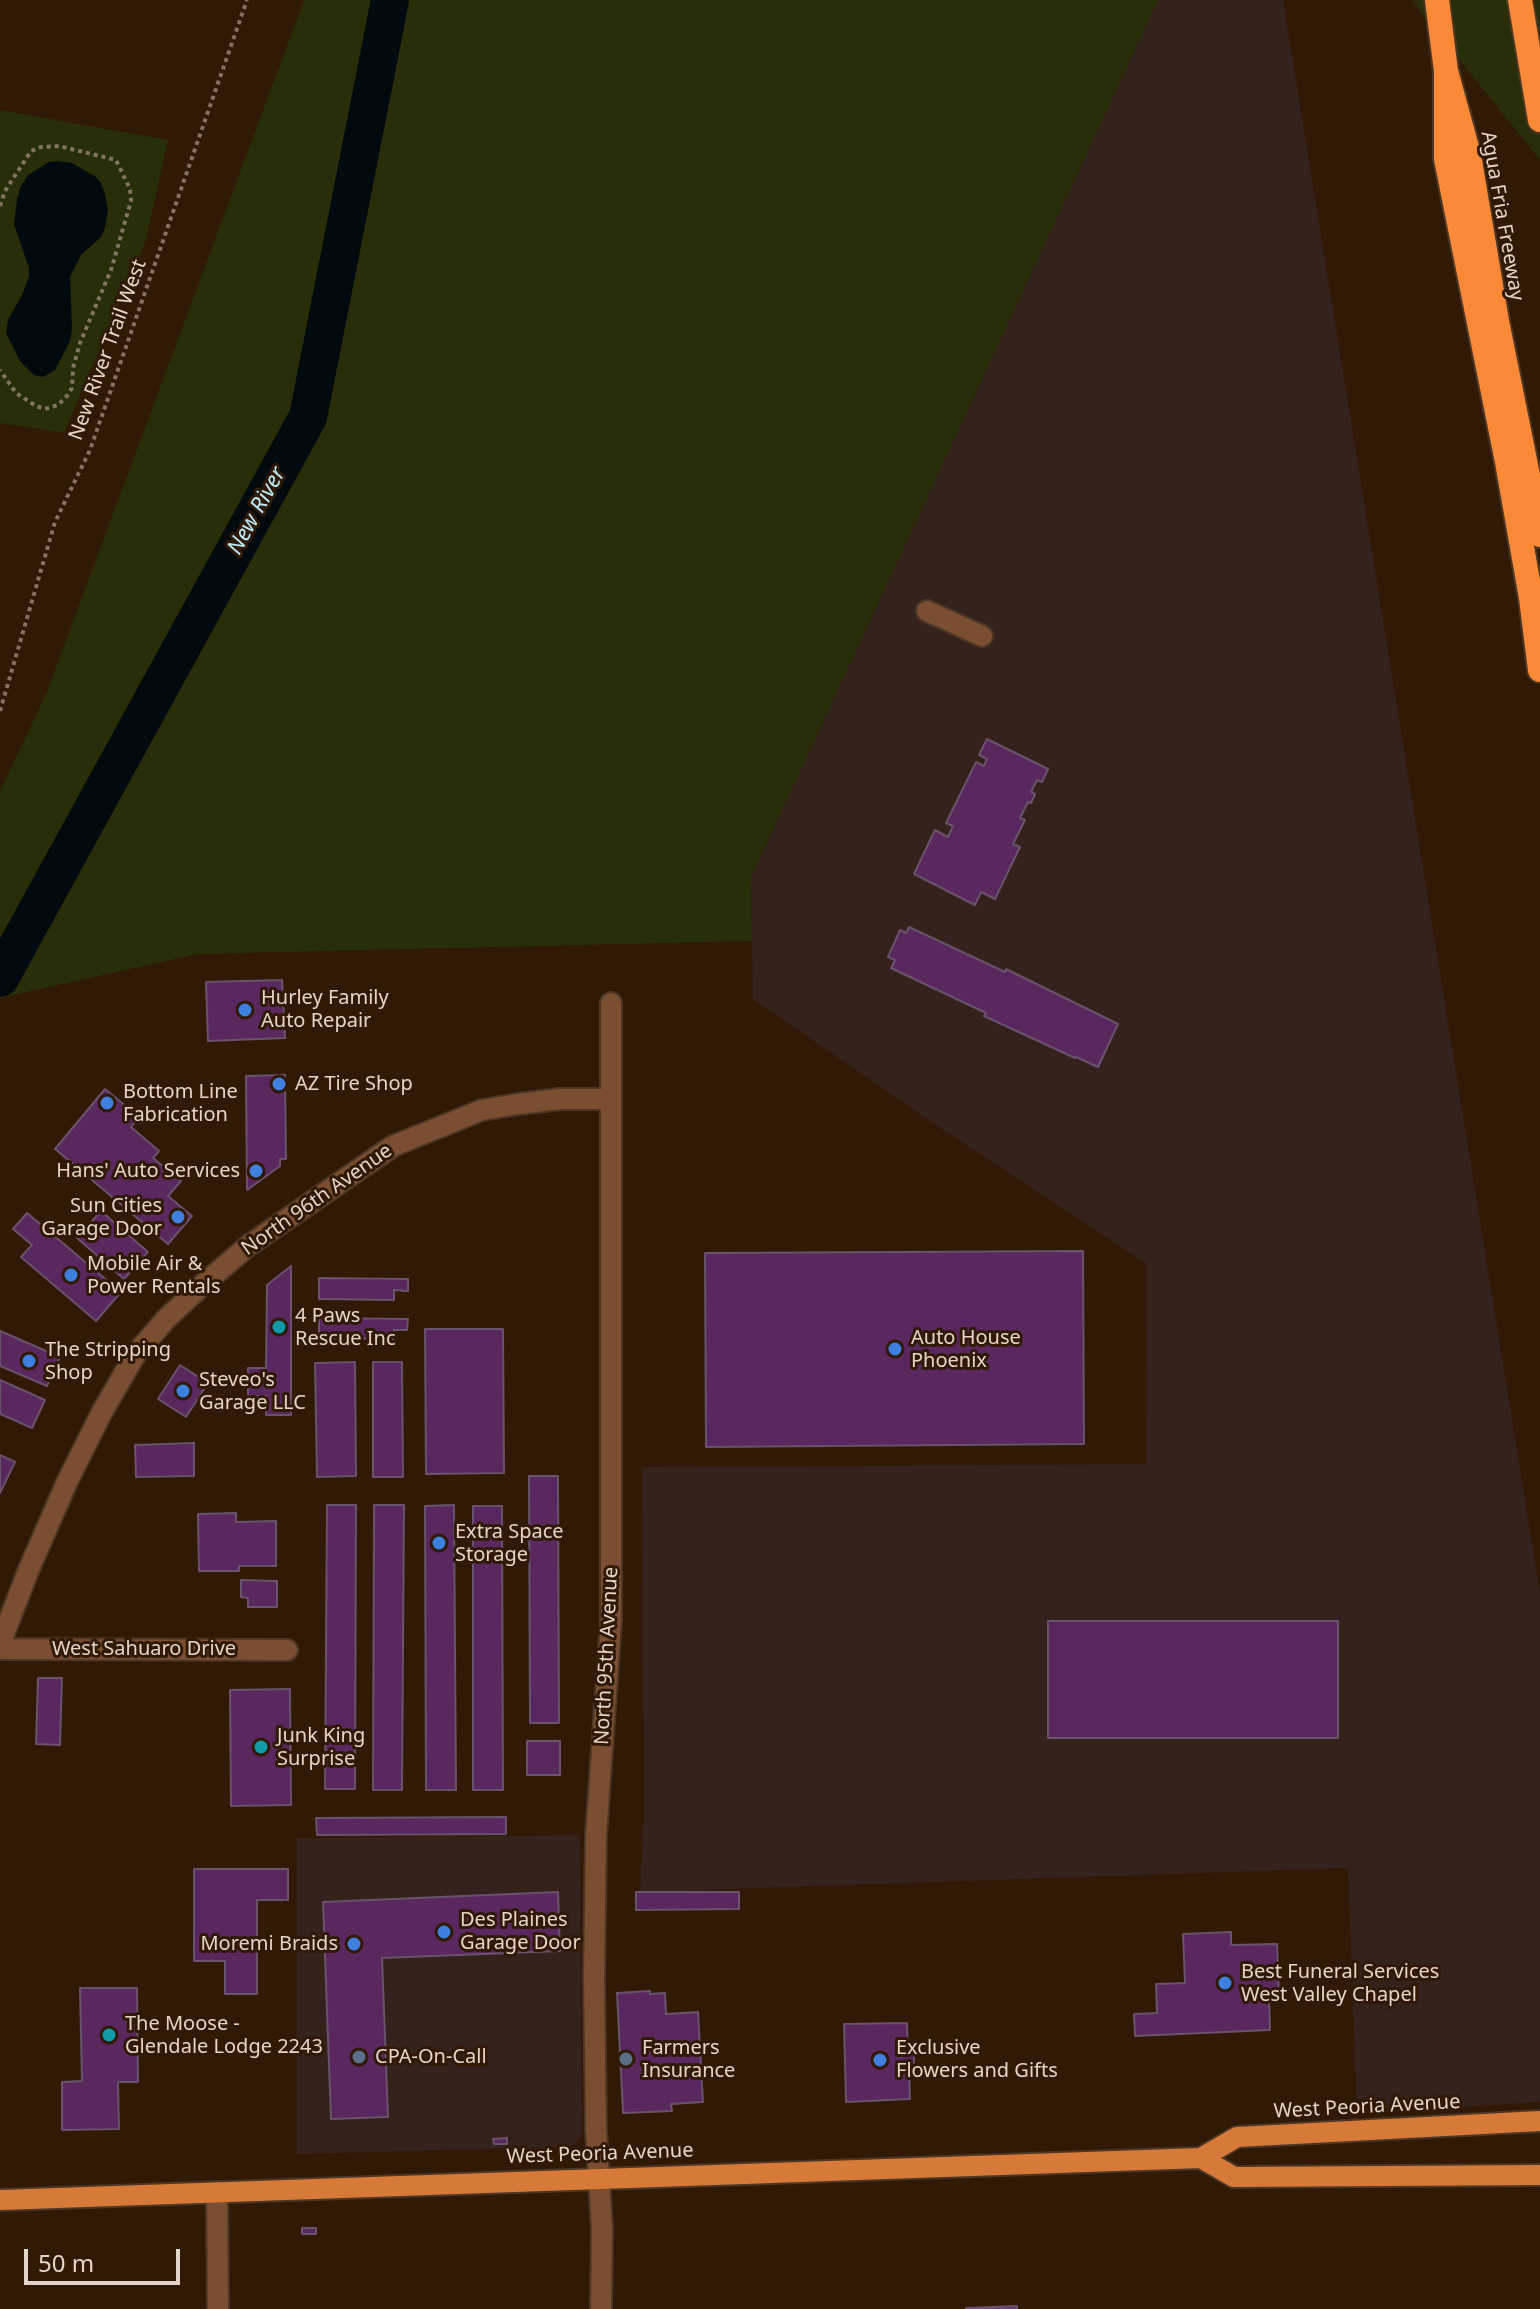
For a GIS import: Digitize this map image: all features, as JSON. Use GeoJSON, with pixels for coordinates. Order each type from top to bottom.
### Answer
{"type":"FeatureCollection","features":[{"type":"Feature","properties":{"kind":"highway","name":"Agua Fria Freeway"},"geometry":{"type":"LineString","coordinates":[[1437,0],[1446,71],[1469,155],[1497,321],[1540,535]]}},
{"type":"Feature","properties":{"kind":"highway"},"geometry":{"type":"LineString","coordinates":[[1520,0],[1540,120]]}},
{"type":"Feature","properties":{"kind":"highway"},"geometry":{"type":"LineString","coordinates":[[1529,57],[1540,80]]}},
{"type":"Feature","properties":{"kind":"highway"},"geometry":{"type":"LineString","coordinates":[[1446,71],[1446,159],[1507,462],[1540,670]]}},
{"type":"Feature","properties":{"kind":"main road","name":"West Peoria Avenue"},"geometry":{"type":"LineString","coordinates":[[0,2200],[1201,2158],[1237,2137],[1540,2121]]}},
{"type":"Feature","properties":{"kind":"main road"},"geometry":{"type":"LineString","coordinates":[[1201,2158],[1234,2177],[1540,2175]]}},
{"type":"Feature","properties":{"kind":"street"},"geometry":{"type":"LineString","coordinates":[[927,611],[982,636]]}},
{"type":"Feature","properties":{"kind":"street","name":"North 95th Avenue"},"geometry":{"type":"LineString","coordinates":[[601,2309],[602,2229],[596,2130],[594,1978],[596,1835],[612,1606],[611,1003]]}},
{"type":"Feature","properties":{"kind":"street","name":"North 96th Avenue"},"geometry":{"type":"LineString","coordinates":[[0,1647],[55,1511],[102,1412],[135,1355],[166,1319],[199,1288],[248,1246],[393,1146],[482,1110],[560,1099],[611,1099]]}},
{"type":"Feature","properties":{"kind":"street","name":"West Sahuaro Drive"},"geometry":{"type":"LineString","coordinates":[[0,1647],[287,1650]]}},
{"type":"Feature","properties":{"kind":"street"},"geometry":{"type":"LineString","coordinates":[[217,2192],[218,2309]]}},
{"type":"Feature","properties":{"kind":"path","name":"New River Trail West"},"geometry":{"type":"LineString","coordinates":[[0,711],[55,522],[90,450],[247,0]]}},
{"type":"Feature","properties":{"kind":"path"},"geometry":{"type":"LineString","coordinates":[[0,206],[5,191],[25,159],[31,151],[41,147],[59,146],[116,160],[130,189],[131,201],[115,257],[83,336],[73,368],[72,388],[67,396],[58,405],[45,409],[36,406],[16,393],[0,370]]}},
{"type":"Feature","properties":{"kind":"shaded area"},"geometry":{"type":"Polygon","coordinates":[[[1158,0],[1283,0],[1540,1593],[1540,2102],[1357,2114],[1348,1868],[640,1892],[644,1814],[642,1467],[1146,1464],[1147,1264],[936,1125],[753,999],[751,877],[1158,0]]]}},
{"type":"Feature","properties":{"kind":"shaded area"},"geometry":{"type":"Polygon","coordinates":[[[49,162],[72,163],[96,177],[105,194],[108,210],[101,237],[81,255],[70,277],[70,341],[55,370],[43,377],[34,375],[20,361],[6,333],[8,320],[29,277],[29,268],[14,224],[17,199],[28,175],[49,162]]]}},
{"type":"Feature","properties":{"kind":"shaded area"},"geometry":{"type":"Polygon","coordinates":[[[580,1835],[582,2129],[581,2137],[575,2144],[567,2147],[297,2154],[297,1838],[580,1835]]]}},
{"type":"Feature","properties":{"kind":"green space"},"geometry":{"type":"Polygon","coordinates":[[[304,0],[1158,0],[751,877],[752,941],[198,954],[0,998],[0,791],[46,694],[304,0]]]}},
{"type":"Feature","properties":{"kind":"green space"},"geometry":{"type":"Polygon","coordinates":[[[1411,0],[1540,0],[1540,160],[1411,0]]]}},
{"type":"Feature","properties":{"kind":"green space"},"geometry":{"type":"Polygon","coordinates":[[[0,110],[168,140],[146,240],[64,433],[0,423],[0,110]]]}},
{"type":"Feature","properties":{"kind":"building"},"geometry":{"type":"Polygon","coordinates":[[[987,739],[1048,769],[1042,782],[1037,780],[1031,792],[1035,794],[1031,803],[1028,802],[1020,818],[1025,820],[1013,844],[1020,847],[995,899],[981,892],[975,905],[914,874],[935,830],[948,837],[953,826],[946,823],[976,762],[984,766],[987,759],[979,755],[987,739]]]}},
{"type":"Feature","properties":{"kind":"building"},"geometry":{"type":"Polygon","coordinates":[[[909,927],[1005,972],[1006,969],[1118,1024],[1098,1067],[984,1016],[986,1013],[891,968],[895,960],[888,957],[900,930],[906,933],[909,927]]]}},
{"type":"Feature","properties":{"kind":"building","name":"Hurley Family Auto Repair"},"geometry":{"type":"Polygon","coordinates":[[[282,980],[285,1038],[208,1041],[206,982],[282,980]]]}},
{"type":"Feature","properties":{"kind":"building"},"geometry":{"type":"Polygon","coordinates":[[[285,1075],[286,1159],[280,1159],[280,1166],[247,1190],[246,1076],[285,1075]]]}},
{"type":"Feature","properties":{"kind":"building"},"geometry":{"type":"Polygon","coordinates":[[[105,1089],[139,1117],[131,1127],[159,1151],[153,1158],[181,1181],[168,1196],[192,1216],[168,1244],[55,1149],[105,1089]]]}},
{"type":"Feature","properties":{"kind":"building"},"geometry":{"type":"Polygon","coordinates":[[[101,1211],[148,1252],[124,1279],[77,1238],[101,1211]]]}},
{"type":"Feature","properties":{"kind":"building","name":"Mobile Air & Power Rentals"},"geometry":{"type":"Polygon","coordinates":[[[27,1213],[121,1292],[96,1321],[21,1257],[32,1245],[13,1229],[27,1213]]]}},
{"type":"Feature","properties":{"kind":"building","name":"Auto House Phoenix"},"geometry":{"type":"Polygon","coordinates":[[[1083,1251],[1084,1444],[706,1447],[705,1253],[1083,1251]]]}},
{"type":"Feature","properties":{"kind":"building","name":"4 Paws Rescue Inc"},"geometry":{"type":"Polygon","coordinates":[[[291,1266],[291,1415],[266,1415],[266,1396],[248,1396],[248,1368],[266,1368],[267,1285],[291,1266]]]}},
{"type":"Feature","properties":{"kind":"building"},"geometry":{"type":"Polygon","coordinates":[[[319,1278],[408,1279],[408,1291],[394,1290],[394,1300],[319,1299],[319,1278]]]}},
{"type":"Feature","properties":{"kind":"building"},"geometry":{"type":"Polygon","coordinates":[[[319,1318],[408,1319],[407,1330],[394,1330],[394,1339],[319,1338],[319,1318]]]}},
{"type":"Feature","properties":{"kind":"building"},"geometry":{"type":"Polygon","coordinates":[[[425,1329],[503,1329],[504,1473],[426,1474],[425,1329]]]}},
{"type":"Feature","properties":{"kind":"building","name":"The Stripping Shop"},"geometry":{"type":"Polygon","coordinates":[[[0,1331],[60,1357],[47,1386],[0,1366],[0,1331]]]}},
{"type":"Feature","properties":{"kind":"building"},"geometry":{"type":"Polygon","coordinates":[[[355,1362],[356,1476],[317,1477],[315,1363],[355,1362]]]}},
{"type":"Feature","properties":{"kind":"building"},"geometry":{"type":"Polygon","coordinates":[[[373,1362],[402,1362],[403,1477],[373,1477],[373,1362]]]}},
{"type":"Feature","properties":{"kind":"building","name":"Steveo's Garage LLC"},"geometry":{"type":"Polygon","coordinates":[[[180,1365],[208,1383],[186,1417],[158,1399],[180,1365]]]}},
{"type":"Feature","properties":{"kind":"building"},"geometry":{"type":"Polygon","coordinates":[[[0,1380],[45,1400],[32,1428],[0,1414],[0,1380]]]}},
{"type":"Feature","properties":{"kind":"building"},"geometry":{"type":"Polygon","coordinates":[[[194,1443],[194,1476],[136,1477],[135,1445],[194,1443]]]}},
{"type":"Feature","properties":{"kind":"building"},"geometry":{"type":"Polygon","coordinates":[[[0,1455],[15,1462],[0,1493],[0,1455]]]}},
{"type":"Feature","properties":{"kind":"building"},"geometry":{"type":"Polygon","coordinates":[[[529,1476],[558,1476],[559,1723],[530,1723],[529,1476]]]}},
{"type":"Feature","properties":{"kind":"building"},"geometry":{"type":"Polygon","coordinates":[[[327,1505],[356,1505],[355,1789],[325,1789],[327,1505]]]}},
{"type":"Feature","properties":{"kind":"building"},"geometry":{"type":"Polygon","coordinates":[[[374,1505],[404,1505],[402,1790],[373,1790],[374,1505]]]}},
{"type":"Feature","properties":{"kind":"building"},"geometry":{"type":"Polygon","coordinates":[[[454,1505],[456,1790],[426,1790],[425,1506],[454,1505]]]}},
{"type":"Feature","properties":{"kind":"building"},"geometry":{"type":"Polygon","coordinates":[[[473,1506],[502,1506],[503,1790],[473,1790],[473,1506]]]}},
{"type":"Feature","properties":{"kind":"building"},"geometry":{"type":"Polygon","coordinates":[[[236,1513],[236,1522],[276,1521],[276,1566],[239,1566],[239,1571],[199,1571],[198,1514],[236,1513]]]}},
{"type":"Feature","properties":{"kind":"building"},"geometry":{"type":"Polygon","coordinates":[[[241,1580],[277,1581],[277,1607],[248,1607],[248,1598],[241,1597],[241,1580]]]}},
{"type":"Feature","properties":{"kind":"building"},"geometry":{"type":"Polygon","coordinates":[[[1048,1621],[1338,1621],[1338,1738],[1048,1738],[1048,1621]]]}},
{"type":"Feature","properties":{"kind":"building"},"geometry":{"type":"Polygon","coordinates":[[[38,1678],[62,1678],[60,1745],[36,1744],[38,1678]]]}},
{"type":"Feature","properties":{"kind":"building","name":"Junk King Surprise"},"geometry":{"type":"Polygon","coordinates":[[[290,1689],[291,1805],[231,1806],[230,1690],[290,1689]]]}},
{"type":"Feature","properties":{"kind":"building"},"geometry":{"type":"Polygon","coordinates":[[[527,1741],[560,1741],[560,1775],[527,1775],[527,1741]]]}},
{"type":"Feature","properties":{"kind":"building"},"geometry":{"type":"Polygon","coordinates":[[[506,1817],[506,1834],[317,1835],[316,1818],[506,1817]]]}},
{"type":"Feature","properties":{"kind":"building"},"geometry":{"type":"Polygon","coordinates":[[[194,1869],[288,1869],[288,1900],[257,1900],[257,1994],[225,1994],[225,1961],[194,1961],[194,1869]]]}},
{"type":"Feature","properties":{"kind":"building"},"geometry":{"type":"Polygon","coordinates":[[[558,1892],[560,1951],[382,1958],[388,2117],[331,2119],[323,1902],[558,1892]]]}},
{"type":"Feature","properties":{"kind":"building"},"geometry":{"type":"Polygon","coordinates":[[[636,1892],[739,1892],[739,1909],[636,1910],[636,1892]]]}},
{"type":"Feature","properties":{"kind":"building","name":"Best Funeral Services West Valley Chapel"},"geometry":{"type":"Polygon","coordinates":[[[1231,1932],[1231,1945],[1277,1944],[1279,1996],[1269,1997],[1270,2030],[1135,2036],[1134,2014],[1157,2013],[1156,1984],[1185,1983],[1183,1934],[1231,1932]]]}},
{"type":"Feature","properties":{"kind":"building","name":"The Moose - Glendale Lodge 2243"},"geometry":{"type":"Polygon","coordinates":[[[80,1988],[137,1988],[138,2082],[118,2082],[119,2129],[62,2130],[62,2082],[82,2081],[80,1988]]]}},
{"type":"Feature","properties":{"kind":"building"},"geometry":{"type":"Polygon","coordinates":[[[650,1991],[650,1994],[665,1993],[666,2014],[698,2012],[703,2102],[671,2104],[672,2111],[623,2113],[617,1993],[650,1991]]]}},
{"type":"Feature","properties":{"kind":"building","name":"Exclusive Flowers and Gifts"},"geometry":{"type":"Polygon","coordinates":[[[907,2023],[908,2052],[914,2052],[914,2068],[909,2068],[910,2099],[846,2102],[844,2024],[907,2023]]]}},
{"type":"Feature","properties":{"kind":"building"},"geometry":{"type":"Polygon","coordinates":[[[507,2138],[507,2144],[494,2144],[493,2139],[507,2138]]]}},
{"type":"Feature","properties":{"kind":"building"},"geometry":{"type":"Polygon","coordinates":[[[302,2228],[316,2228],[316,2234],[302,2234],[302,2228]]]}},
{"type":"Feature","properties":{"kind":"building"},"geometry":{"type":"Polygon","coordinates":[[[1017,2306],[1017,2309],[966,2309],[966,2308],[1017,2306]]]}},
{"type":"Feature","properties":{"kind":"waterway","name":"New River"},"geometry":{"type":"LineString","coordinates":[[0,978],[308,417],[390,0]]}},
{"type":"Feature","properties":{"kind":"place","name":"Hurley Family Auto Repair"},"geometry":{"type":"Point","coordinates":[245,1010]}},
{"type":"Feature","properties":{"kind":"place","name":"AZ Tire Shop"},"geometry":{"type":"Point","coordinates":[279,1084]}},
{"type":"Feature","properties":{"kind":"place","name":"Bottom Line Fabrication"},"geometry":{"type":"Point","coordinates":[107,1103]}},
{"type":"Feature","properties":{"kind":"place","name":"Hans' Auto Services"},"geometry":{"type":"Point","coordinates":[256,1171]}},
{"type":"Feature","properties":{"kind":"place","name":"Sun Cities Garage Door"},"geometry":{"type":"Point","coordinates":[178,1217]}},
{"type":"Feature","properties":{"kind":"place","name":"Mobile Air & Power Rentals"},"geometry":{"type":"Point","coordinates":[71,1275]}},
{"type":"Feature","properties":{"kind":"place","name":"4 Paws Rescue Inc"},"geometry":{"type":"Point","coordinates":[279,1327]}},
{"type":"Feature","properties":{"kind":"place","name":"Auto House Phoenix"},"geometry":{"type":"Point","coordinates":[895,1349]}},
{"type":"Feature","properties":{"kind":"place","name":"The Stripping Shop"},"geometry":{"type":"Point","coordinates":[29,1361]}},
{"type":"Feature","properties":{"kind":"place","name":"Steveo's Garage LLC"},"geometry":{"type":"Point","coordinates":[183,1391]}},
{"type":"Feature","properties":{"kind":"place","name":"Extra Space Storage"},"geometry":{"type":"Point","coordinates":[439,1543]}},
{"type":"Feature","properties":{"kind":"place","name":"Junk King Surprise"},"geometry":{"type":"Point","coordinates":[261,1747]}},
{"type":"Feature","properties":{"kind":"place","name":"Des Plaines Garage Door"},"geometry":{"type":"Point","coordinates":[444,1932]}},
{"type":"Feature","properties":{"kind":"place","name":"Moremi Braids"},"geometry":{"type":"Point","coordinates":[354,1944]}},
{"type":"Feature","properties":{"kind":"place","name":"Best Funeral Services West Valley Chapel"},"geometry":{"type":"Point","coordinates":[1225,1983]}},
{"type":"Feature","properties":{"kind":"place","name":"The Moose - Glendale Lodge 2243"},"geometry":{"type":"Point","coordinates":[109,2035]}},
{"type":"Feature","properties":{"kind":"place","name":"CPA-On-Call"},"geometry":{"type":"Point","coordinates":[359,2057]}},
{"type":"Feature","properties":{"kind":"place","name":"Farmers Insurance"},"geometry":{"type":"Point","coordinates":[626,2059]}},
{"type":"Feature","properties":{"kind":"place","name":"Exclusive Flowers and Gifts"},"geometry":{"type":"Point","coordinates":[880,2060]}}]}
